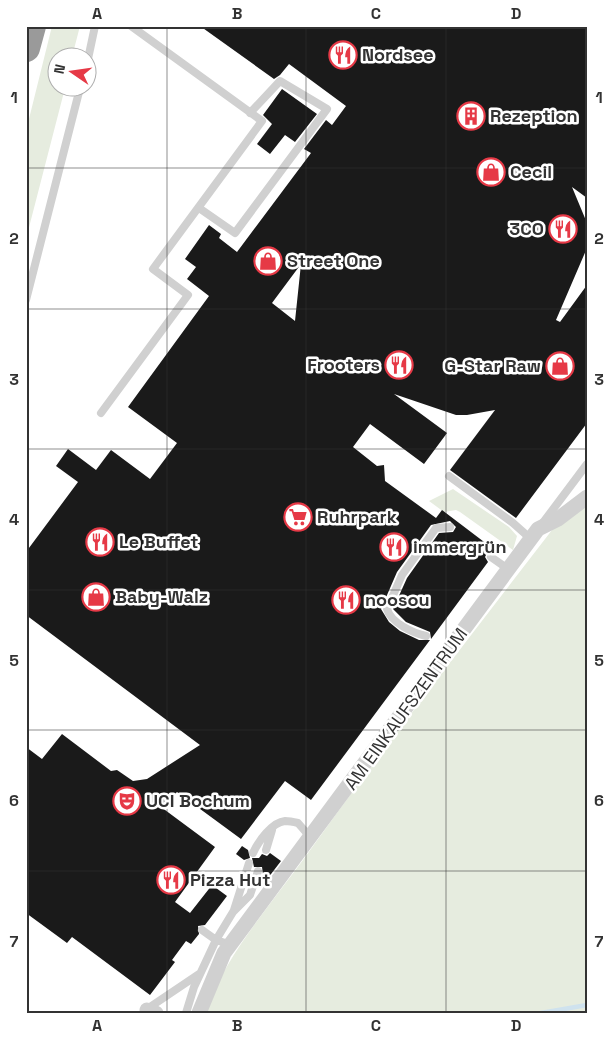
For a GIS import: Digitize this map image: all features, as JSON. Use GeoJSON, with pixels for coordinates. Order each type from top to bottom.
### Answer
{"type":"FeatureCollection","features":[{"type":"Feature","properties":{"kind":"highway"},"geometry":{"type":"LineString","coordinates":[[26,48],[32,26]]}},
{"type":"Feature","properties":{"kind":"street"},"geometry":{"type":"LineString","coordinates":[[535,534],[587,497]]}},
{"type":"Feature","properties":{"kind":"street","name":"AM EINKAUFSZENTRUM"},"geometry":{"type":"LineString","coordinates":[[199,1013],[228,949],[535,534]]}},
{"type":"Feature","properties":{"kind":"lane"},"geometry":{"type":"LineString","coordinates":[[91,48],[96,26]]}},
{"type":"Feature","properties":{"kind":"lane"},"geometry":{"type":"LineString","coordinates":[[101,413],[188,295],[154,269],[262,121],[131,26]]}},
{"type":"Feature","properties":{"kind":"lane"},"geometry":{"type":"LineString","coordinates":[[199,208],[235,233],[327,109],[280,81],[250,113]]}},
{"type":"Feature","properties":{"kind":"lane"},"geometry":{"type":"LineString","coordinates":[[26,300],[77,98]]}},
{"type":"Feature","properties":{"kind":"lane","name":"AM EINKAUFSZENTRUM"},"geometry":{"type":"LineString","coordinates":[[535,534],[587,464]]}},
{"type":"Feature","properties":{"kind":"lane"},"geometry":{"type":"LineString","coordinates":[[449,476],[513,523],[535,534]]}},
{"type":"Feature","properties":{"kind":"lane"},"geometry":{"type":"LineString","coordinates":[[426,636],[413,633],[392,618],[387,609],[402,575],[428,538],[436,528],[450,527]]}},
{"type":"Feature","properties":{"kind":"lane"},"geometry":{"type":"LineString","coordinates":[[491,557],[508,569]]}},
{"type":"Feature","properties":{"kind":"lane"},"geometry":{"type":"LineString","coordinates":[[253,853],[258,843],[283,821],[298,823],[311,838]]}},
{"type":"Feature","properties":{"kind":"lane"},"geometry":{"type":"LineString","coordinates":[[266,850],[273,828]]}},
{"type":"Feature","properties":{"kind":"lane"},"geometry":{"type":"LineString","coordinates":[[186,1013],[194,987],[216,940],[233,912],[249,863]]}},
{"type":"Feature","properties":{"kind":"lane"},"geometry":{"type":"LineString","coordinates":[[233,912],[250,895],[258,871]]}},
{"type":"Feature","properties":{"kind":"lane"},"geometry":{"type":"LineString","coordinates":[[202,930],[228,949]]}},
{"type":"Feature","properties":{"kind":"lane","name":"AM EINKAUFSZENTRUM"},"geometry":{"type":"LineString","coordinates":[[148,1012],[201,973],[228,949]]}},
{"type":"Feature","properties":{"kind":"shaded area"},"geometry":{"type":"Polygon","coordinates":[[[52,26],[80,26],[74,48],[48,48],[48,98],[62,98],[26,239],[26,131],[52,26]]]}},
{"type":"Feature","properties":{"kind":"shaded area"},"geometry":{"type":"Polygon","coordinates":[[[453,489],[509,527],[517,536],[513,550],[460,512],[456,510],[444,512],[429,501],[453,489]]]}},
{"type":"Feature","properties":{"kind":"shaded area"},"geometry":{"type":"Polygon","coordinates":[[[587,505],[587,1013],[205,1013],[224,972],[248,933],[395,735],[552,530],[587,505]]]}},
{"type":"Feature","properties":{"kind":"building","name":"Ruhrpark"},"geometry":{"type":"Polygon","coordinates":[[[200,26],[587,26],[587,198],[572,187],[587,223],[587,248],[556,320],[560,322],[587,285],[587,423],[516,518],[450,470],[495,410],[456,415],[394,394],[447,433],[424,464],[370,424],[353,447],[377,466],[384,465],[385,481],[436,518],[442,510],[496,551],[487,553],[485,557],[488,562],[431,639],[430,632],[406,622],[393,609],[407,578],[439,533],[453,532],[456,527],[450,521],[431,525],[397,572],[381,609],[389,622],[400,631],[419,640],[430,640],[311,800],[285,781],[241,839],[177,792],[161,807],[215,847],[175,902],[190,913],[212,885],[227,896],[205,925],[198,926],[199,934],[191,944],[186,941],[172,960],[175,962],[150,995],[72,937],[67,943],[26,913],[26,747],[42,759],[62,734],[111,771],[117,770],[133,781],[147,779],[200,745],[26,615],[26,552],[78,482],[56,466],[68,449],[96,470],[111,450],[150,479],[177,443],[128,407],[209,296],[187,279],[196,267],[185,259],[209,225],[221,234],[219,238],[237,252],[311,153],[304,149],[326,120],[332,125],[346,106],[289,64],[274,79],[200,26]],[[301,264],[272,303],[295,321],[301,264]]]}},
{"type":"Feature","properties":{"kind":"building"},"geometry":{"type":"Polygon","coordinates":[[[282,89],[317,114],[295,142],[285,135],[270,154],[257,144],[272,124],[263,115],[282,89]]]}},
{"type":"Feature","properties":{"kind":"building"},"geometry":{"type":"Polygon","coordinates":[[[242,846],[248,850],[250,858],[244,860],[236,854],[242,846]]]}},
{"type":"Feature","properties":{"kind":"building"},"geometry":{"type":"Polygon","coordinates":[[[270,853],[281,861],[268,878],[263,874],[262,867],[254,867],[252,858],[259,858],[262,854],[267,856],[270,853]]]}},
{"type":"Feature","properties":{"kind":"waterway"},"geometry":{"type":"LineString","coordinates":[[541,1013],[587,1005]]}},
{"type":"Feature","properties":{"kind":"place","name":"Nordsee"},"geometry":{"type":"Point","coordinates":[343,55]}},
{"type":"Feature","properties":{"kind":"place","name":"Rezeption"},"geometry":{"type":"Point","coordinates":[471,116]}},
{"type":"Feature","properties":{"kind":"place","name":"Cecil"},"geometry":{"type":"Point","coordinates":[491,172]}},
{"type":"Feature","properties":{"kind":"place","name":"3CO"},"geometry":{"type":"Point","coordinates":[563,229]}},
{"type":"Feature","properties":{"kind":"place","name":"Street One"},"geometry":{"type":"Point","coordinates":[268,261]}},
{"type":"Feature","properties":{"kind":"place","name":"Frooters"},"geometry":{"type":"Point","coordinates":[399,365]}},
{"type":"Feature","properties":{"kind":"place","name":"G-Star Raw"},"geometry":{"type":"Point","coordinates":[560,366]}},
{"type":"Feature","properties":{"kind":"place","name":"Ruhrpark"},"geometry":{"type":"Point","coordinates":[298,517]}},
{"type":"Feature","properties":{"kind":"place","name":"Le Buffet"},"geometry":{"type":"Point","coordinates":[100,542]}},
{"type":"Feature","properties":{"kind":"place","name":"immergrün"},"geometry":{"type":"Point","coordinates":[394,547]}},
{"type":"Feature","properties":{"kind":"place","name":"Baby-Walz"},"geometry":{"type":"Point","coordinates":[96,597]}},
{"type":"Feature","properties":{"kind":"place","name":"noosou"},"geometry":{"type":"Point","coordinates":[346,600]}},
{"type":"Feature","properties":{"kind":"place","name":"UCI Bochum"},"geometry":{"type":"Point","coordinates":[127,801]}},
{"type":"Feature","properties":{"kind":"place","name":"Pizza Hut"},"geometry":{"type":"Point","coordinates":[171,880]}}]}
